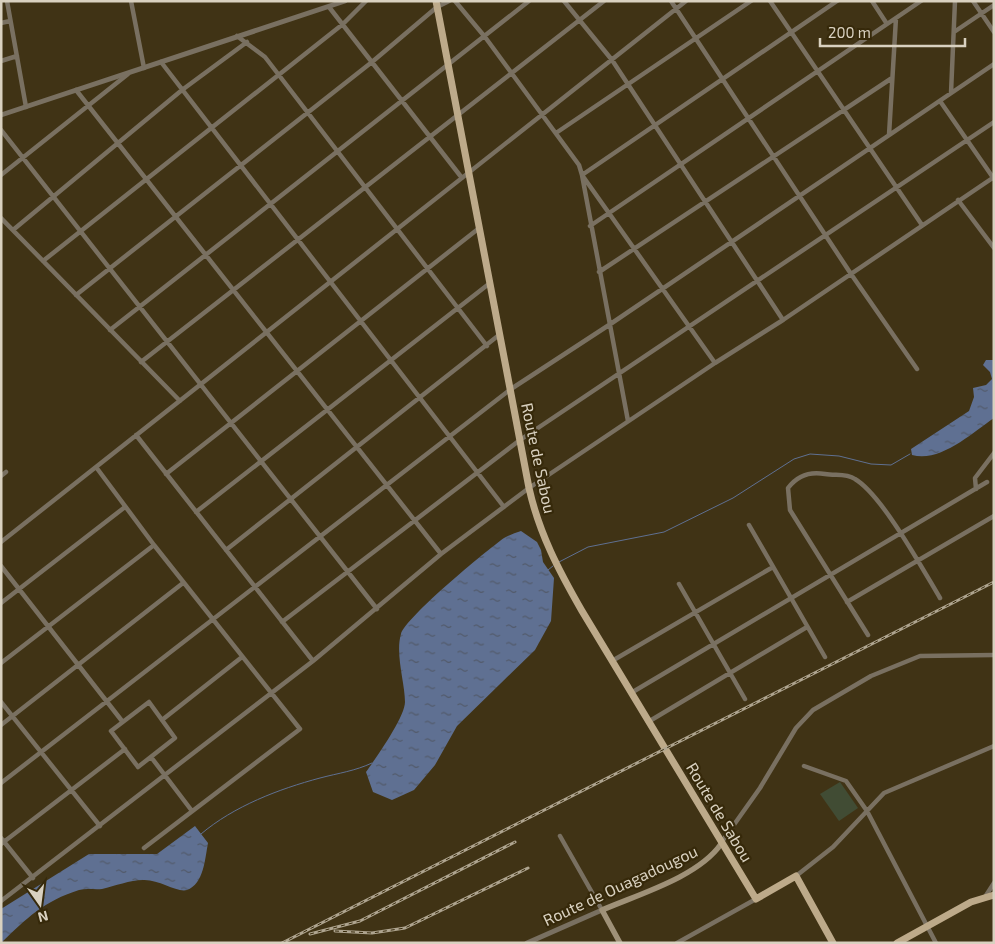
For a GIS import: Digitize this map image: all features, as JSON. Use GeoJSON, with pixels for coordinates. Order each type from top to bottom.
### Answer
{"type":"FeatureCollection","features":[{"type":"Feature","properties":{"kind":"main road","name":"Route de Sabou"},"geometry":{"type":"LineString","coordinates":[[437,4],[457,116],[465,176],[490,283],[511,388],[528,488],[540,529],[560,572],[721,844],[756,899]]}},
{"type":"Feature","properties":{"kind":"main road","name":"Route de Ouagadougou"},"geometry":{"type":"LineString","coordinates":[[602,910],[698,866],[714,854],[721,844]]}},
{"type":"Feature","properties":{"kind":"main road"},"geometry":{"type":"LineString","coordinates":[[756,899],[796,876],[832,943]]}},
{"type":"Feature","properties":{"kind":"main road"},"geometry":{"type":"LineString","coordinates":[[897,943],[984,897],[994,895]]}},
{"type":"Feature","properties":{"kind":"main road"},"geometry":{"type":"LineString","coordinates":[[602,910],[620,943]]}},
{"type":"Feature","properties":{"kind":"street"},"geometry":{"type":"LineString","coordinates":[[7,1],[26,107]]}},
{"type":"Feature","properties":{"kind":"street"},"geometry":{"type":"LineString","coordinates":[[131,1],[144,68]]}},
{"type":"Feature","properties":{"kind":"street"},"geometry":{"type":"LineString","coordinates":[[1,115],[345,1]]}},
{"type":"Feature","properties":{"kind":"street"},"geometry":{"type":"LineString","coordinates":[[43,261],[342,24],[366,1]]}},
{"type":"Feature","properties":{"kind":"street"},"geometry":{"type":"LineString","coordinates":[[76,295],[372,62],[437,4],[449,1]]}},
{"type":"Feature","properties":{"kind":"street"},"geometry":{"type":"LineString","coordinates":[[455,1],[485,37],[579,165],[628,420]]}},
{"type":"Feature","properties":{"kind":"street"},"geometry":{"type":"LineString","coordinates":[[110,330],[403,102],[529,1]]}},
{"type":"Feature","properties":{"kind":"street"},"geometry":{"type":"LineString","coordinates":[[564,1],[629,84],[783,320]]}},
{"type":"Feature","properties":{"kind":"street"},"geometry":{"type":"LineString","coordinates":[[141,362],[604,1]]}},
{"type":"Feature","properties":{"kind":"street"},"geometry":{"type":"LineString","coordinates":[[671,1],[851,274],[917,369]]}},
{"type":"Feature","properties":{"kind":"street"},"geometry":{"type":"LineString","coordinates":[[1,542],[686,1]]}},
{"type":"Feature","properties":{"kind":"street"},"geometry":{"type":"LineString","coordinates":[[556,133],[751,1]]}},
{"type":"Feature","properties":{"kind":"street"},"geometry":{"type":"LineString","coordinates":[[770,1],[922,224]]}},
{"type":"Feature","properties":{"kind":"street"},"geometry":{"type":"LineString","coordinates":[[582,175],[837,1]]}},
{"type":"Feature","properties":{"kind":"street"},"geometry":{"type":"LineString","coordinates":[[872,1],[888,24]]}},
{"type":"Feature","properties":{"kind":"street"},"geometry":{"type":"LineString","coordinates":[[590,226],[921,1]]}},
{"type":"Feature","properties":{"kind":"street"},"geometry":{"type":"LineString","coordinates":[[951,93],[955,1]]}},
{"type":"Feature","properties":{"kind":"street"},"geometry":{"type":"LineString","coordinates":[[973,1],[994,32]]}},
{"type":"Feature","properties":{"kind":"street"},"geometry":{"type":"LineString","coordinates":[[954,32],[994,5]]}},
{"type":"Feature","properties":{"kind":"street"},"geometry":{"type":"LineString","coordinates":[[329,7],[430,137],[465,176]]}},
{"type":"Feature","properties":{"kind":"street"},"geometry":{"type":"LineString","coordinates":[[889,135],[896,18]]}},
{"type":"Feature","properties":{"kind":"street"},"geometry":{"type":"LineString","coordinates":[[1,23],[10,21]]}},
{"type":"Feature","properties":{"kind":"street"},"geometry":{"type":"LineString","coordinates":[[238,36],[265,57],[487,346]]}},
{"type":"Feature","properties":{"kind":"street"},"geometry":{"type":"LineString","coordinates":[[13,230],[182,90],[247,42]]}},
{"type":"Feature","properties":{"kind":"street"},"geometry":{"type":"LineString","coordinates":[[1,61],[17,56]]}},
{"type":"Feature","properties":{"kind":"street"},"geometry":{"type":"LineString","coordinates":[[161,62],[504,508]]}},
{"type":"Feature","properties":{"kind":"street"},"geometry":{"type":"LineString","coordinates":[[1,783],[511,388],[663,289],[994,64]]}},
{"type":"Feature","properties":{"kind":"street"},"geometry":{"type":"LineString","coordinates":[[1,175],[129,73]]}},
{"type":"Feature","properties":{"kind":"street"},"geometry":{"type":"LineString","coordinates":[[599,272],[892,78]]}},
{"type":"Feature","properties":{"kind":"street"},"geometry":{"type":"LineString","coordinates":[[76,90],[441,554]]}},
{"type":"Feature","properties":{"kind":"street"},"geometry":{"type":"LineString","coordinates":[[1,901],[312,661],[441,554],[528,488],[628,420],[783,320],[922,224],[993,178],[940,101]]}},
{"type":"Feature","properties":{"kind":"street"},"geometry":{"type":"LineString","coordinates":[[282,622],[520,440],[994,122]]}},
{"type":"Feature","properties":{"kind":"street"},"geometry":{"type":"LineString","coordinates":[[1,130],[377,609]]}},
{"type":"Feature","properties":{"kind":"street"},"geometry":{"type":"LineString","coordinates":[[582,175],[715,363]]}},
{"type":"Feature","properties":{"kind":"street"},"geometry":{"type":"LineString","coordinates":[[958,200],[994,248]]}},
{"type":"Feature","properties":{"kind":"street"},"geometry":{"type":"LineString","coordinates":[[1,218],[180,401]]}},
{"type":"Feature","properties":{"kind":"street"},"geometry":{"type":"LineString","coordinates":[[166,474],[478,230]]}},
{"type":"Feature","properties":{"kind":"street"},"geometry":{"type":"LineString","coordinates":[[196,512],[260,460],[490,283]]}},
{"type":"Feature","properties":{"kind":"street"},"geometry":{"type":"LineString","coordinates":[[226,550],[499,335]]}},
{"type":"Feature","properties":{"kind":"street"},"geometry":{"type":"LineString","coordinates":[[136,435],[312,661]]}},
{"type":"Feature","properties":{"kind":"street"},"geometry":{"type":"LineString","coordinates":[[976,489],[975,478],[994,454]]}},
{"type":"Feature","properties":{"kind":"street"},"geometry":{"type":"LineString","coordinates":[[96,467],[154,545],[300,729],[144,848]]}},
{"type":"Feature","properties":{"kind":"street"},"geometry":{"type":"LineString","coordinates":[[1,476],[6,472]]}},
{"type":"Feature","properties":{"kind":"street"},"geometry":{"type":"LineString","coordinates":[[868,635],[788,506],[788,488],[802,476],[817,472],[847,475],[869,490],[900,534],[940,598]]}},
{"type":"Feature","properties":{"kind":"street"},"geometry":{"type":"LineString","coordinates":[[631,693],[987,482]]}},
{"type":"Feature","properties":{"kind":"street"},"geometry":{"type":"LineString","coordinates":[[1,603],[125,507]]}},
{"type":"Feature","properties":{"kind":"street"},"geometry":{"type":"LineString","coordinates":[[847,602],[994,516]]}},
{"type":"Feature","properties":{"kind":"street"},"geometry":{"type":"LineString","coordinates":[[749,526],[824,657]]}},
{"type":"Feature","properties":{"kind":"street"},"geometry":{"type":"LineString","coordinates":[[1,663],[154,545]]}},
{"type":"Feature","properties":{"kind":"street"},"geometry":{"type":"LineString","coordinates":[[1,566],[122,721]]}},
{"type":"Feature","properties":{"kind":"street"},"geometry":{"type":"LineString","coordinates":[[612,661],[773,567]]}},
{"type":"Feature","properties":{"kind":"street"},"geometry":{"type":"LineString","coordinates":[[1,725],[183,582]]}},
{"type":"Feature","properties":{"kind":"street"},"geometry":{"type":"LineString","coordinates":[[679,584],[745,699]]}},
{"type":"Feature","properties":{"kind":"street"},"geometry":{"type":"LineString","coordinates":[[648,722],[807,627]]}},
{"type":"Feature","properties":{"kind":"street","name":"Route de Ouagadougou"},"geometry":{"type":"LineString","coordinates":[[721,844],[760,788],[796,728],[813,710],[871,676],[920,656],[994,655]]}},
{"type":"Feature","properties":{"kind":"street"},"geometry":{"type":"LineString","coordinates":[[162,720],[242,657]]}},
{"type":"Feature","properties":{"kind":"street"},"geometry":{"type":"LineString","coordinates":[[1,702],[100,826]]}},
{"type":"Feature","properties":{"kind":"street"},"geometry":{"type":"LineString","coordinates":[[149,702],[175,738],[138,767],[111,731],[122,721],[149,702]]}},
{"type":"Feature","properties":{"kind":"street"},"geometry":{"type":"LineString","coordinates":[[796,876],[833,847],[884,793],[994,746]]}},
{"type":"Feature","properties":{"kind":"street"},"geometry":{"type":"LineString","coordinates":[[33,878],[2,841],[125,749]]}},
{"type":"Feature","properties":{"kind":"street"},"geometry":{"type":"LineString","coordinates":[[151,757],[192,811]]}},
{"type":"Feature","properties":{"kind":"street"},"geometry":{"type":"LineString","coordinates":[[804,766],[846,781],[867,811],[936,943]]}},
{"type":"Feature","properties":{"kind":"street"},"geometry":{"type":"LineString","coordinates":[[560,836],[602,910]]}},
{"type":"Feature","properties":{"kind":"street"},"geometry":{"type":"LineString","coordinates":[[984,897],[994,883]]}},
{"type":"Feature","properties":{"kind":"street"},"geometry":{"type":"LineString","coordinates":[[677,943],[756,899]]}},
{"type":"Feature","properties":{"kind":"street","name":"Route de Ouagadougou"},"geometry":{"type":"LineString","coordinates":[[527,943],[602,910]]}},
{"type":"Feature","properties":{"kind":"green space"},"geometry":{"type":"Polygon","coordinates":[[[840,782],[858,808],[839,821],[820,794],[840,782]]]}},
{"type":"Feature","properties":{"kind":"water"},"geometry":{"type":"Polygon","coordinates":[[[986,360],[994,360],[994,418],[944,451],[934,455],[912,455],[911,449],[969,411],[974,397],[973,388],[986,385],[992,379],[990,372],[983,365],[986,360]]]}},
{"type":"Feature","properties":{"kind":"water"},"geometry":{"type":"Polygon","coordinates":[[[521,531],[537,542],[541,550],[543,562],[554,578],[551,621],[535,650],[457,726],[435,765],[414,790],[392,800],[373,792],[366,772],[383,748],[404,709],[405,694],[399,650],[401,634],[406,626],[431,600],[465,570],[504,538],[521,531]]]}},
{"type":"Feature","properties":{"kind":"water"},"geometry":{"type":"Polygon","coordinates":[[[195,826],[208,843],[203,870],[193,887],[183,890],[149,880],[138,880],[102,889],[79,890],[56,899],[37,911],[1,943],[1,909],[89,854],[157,854],[195,826]]]}},
{"type":"Feature","properties":{"kind":"waterway"},"geometry":{"type":"LineString","coordinates":[[559,562],[588,547],[664,532],[733,498],[794,459],[810,454],[839,456],[871,464],[891,465],[910,454]]}},
{"type":"Feature","properties":{"kind":"waterway"},"geometry":{"type":"LineString","coordinates":[[548,570],[553,566]]}},
{"type":"Feature","properties":{"kind":"waterway"},"geometry":{"type":"LineString","coordinates":[[201,834],[242,807],[273,793],[304,782],[353,770],[372,763]]}},
{"type":"Feature","properties":{"kind":"railway"},"geometry":{"type":"LineString","coordinates":[[282,943],[994,582]]}},
{"type":"Feature","properties":{"kind":"railway"},"geometry":{"type":"LineString","coordinates":[[310,934],[360,921],[515,842]]}},
{"type":"Feature","properties":{"kind":"railway"},"geometry":{"type":"LineString","coordinates":[[335,931],[372,933],[405,928],[528,868]]}}]}
